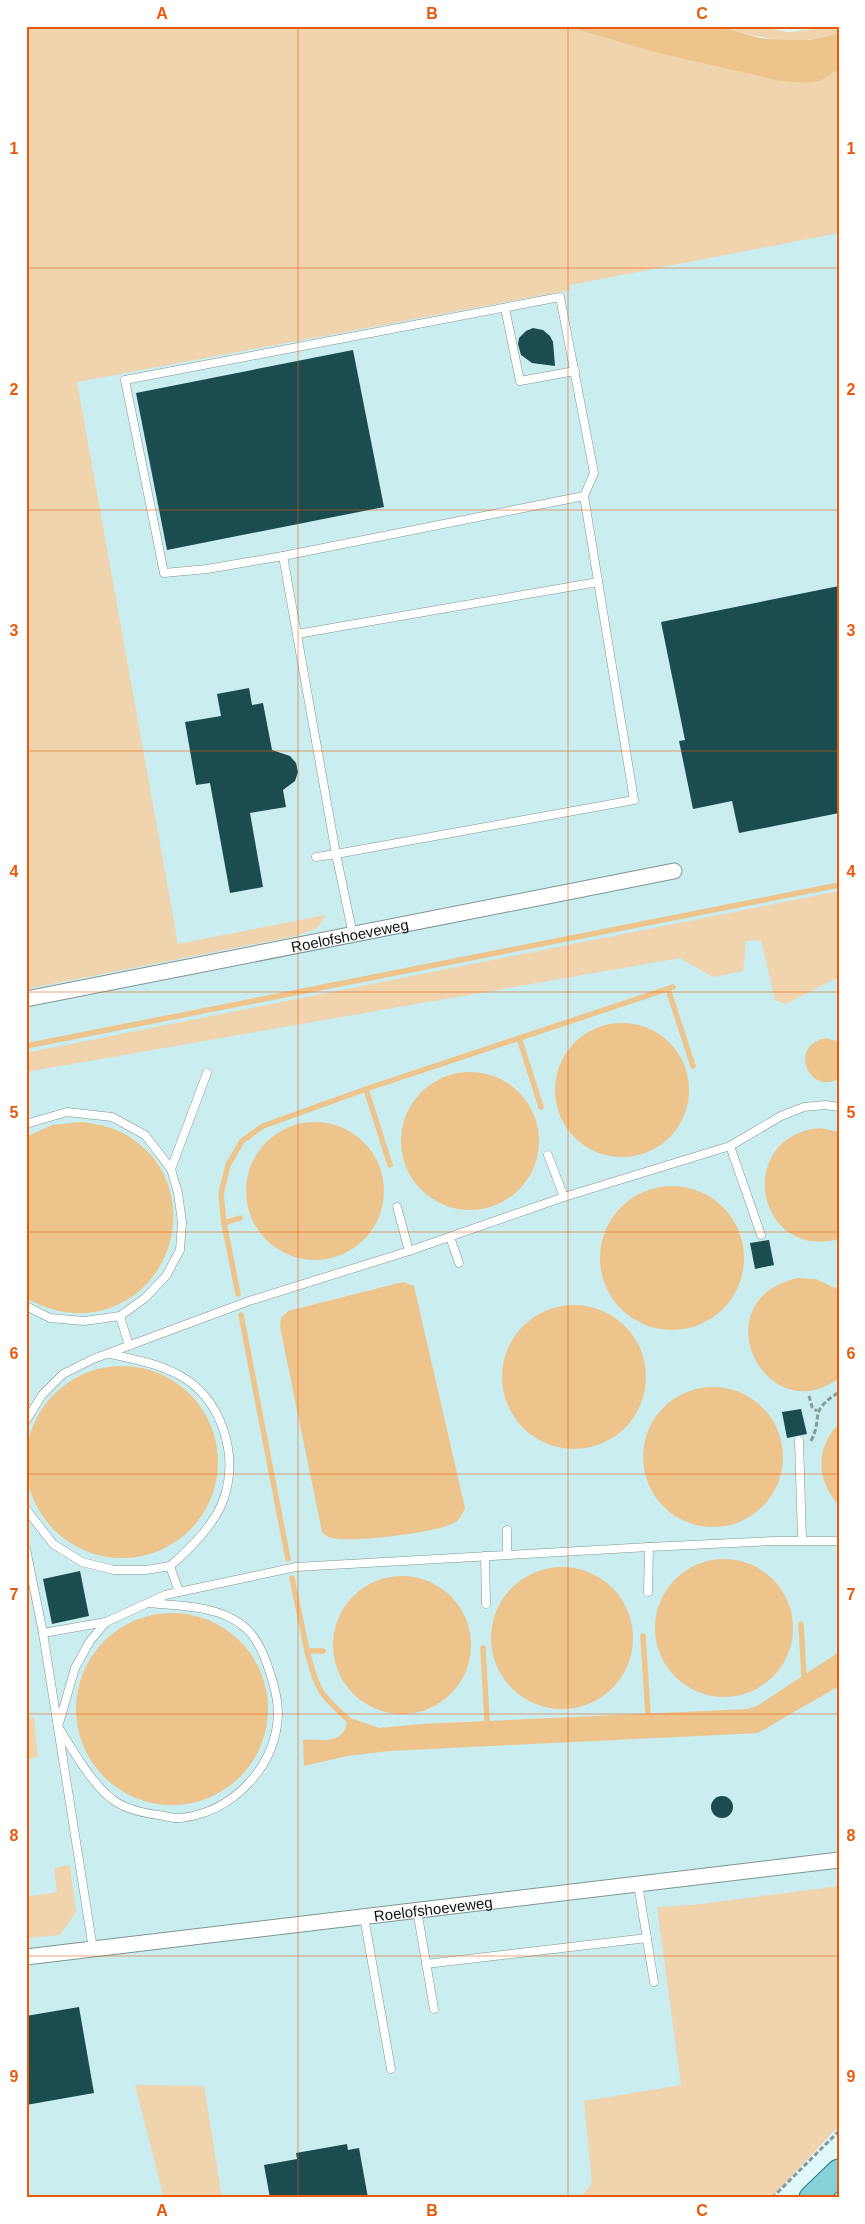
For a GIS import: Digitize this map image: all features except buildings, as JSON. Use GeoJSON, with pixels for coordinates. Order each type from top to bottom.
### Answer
{"type":"FeatureCollection","features":[{"type":"Feature","properties":{"kind":"main road"},"geometry":{"type":"LineString","coordinates":[[812,2198],[839,2172]]}},
{"type":"Feature","properties":{"kind":"street","name":"Roelofshoeveweg"},"geometry":{"type":"LineString","coordinates":[[26,999],[674,871]]}},
{"type":"Feature","properties":{"kind":"street","name":"Roelofshoeveweg"},"geometry":{"type":"LineString","coordinates":[[26,1957],[839,1860]]}},
{"type":"Feature","properties":{"kind":"lane"},"geometry":{"type":"LineString","coordinates":[[316,857],[634,800],[584,496],[594,473],[560,297],[125,380],[164,574],[283,556],[584,496]]}},
{"type":"Feature","properties":{"kind":"lane"},"geometry":{"type":"LineString","coordinates":[[506,308],[520,381],[575,371]]}},
{"type":"Feature","properties":{"kind":"lane"},"geometry":{"type":"LineString","coordinates":[[283,556],[336,854],[353,935]]}},
{"type":"Feature","properties":{"kind":"lane"},"geometry":{"type":"LineString","coordinates":[[297,634],[598,582]]}},
{"type":"Feature","properties":{"kind":"lane"},"geometry":{"type":"LineString","coordinates":[[171,1169],[207,1072]]}},
{"type":"Feature","properties":{"kind":"lane"},"geometry":{"type":"LineString","coordinates":[[26,1421],[42,1395],[63,1374],[108,1354],[249,1301],[409,1251],[564,1197],[730,1146],[781,1116],[804,1107],[825,1105],[839,1107]]}},
{"type":"Feature","properties":{"kind":"lane"},"geometry":{"type":"LineString","coordinates":[[26,1124],[67,1112],[112,1117],[145,1136],[171,1169],[178,1192],[182,1222],[180,1250],[166,1276],[145,1298],[120,1316],[84,1322],[50,1318],[26,1306]]}},
{"type":"Feature","properties":{"kind":"lane"},"geometry":{"type":"LineString","coordinates":[[730,1146],[761,1236]]}},
{"type":"Feature","properties":{"kind":"lane"},"geometry":{"type":"LineString","coordinates":[[548,1155],[564,1197]]}},
{"type":"Feature","properties":{"kind":"lane"},"geometry":{"type":"LineString","coordinates":[[396,1207],[409,1251]]}},
{"type":"Feature","properties":{"kind":"lane"},"geometry":{"type":"LineString","coordinates":[[450,1237],[459,1263]]}},
{"type":"Feature","properties":{"kind":"lane"},"geometry":{"type":"LineString","coordinates":[[120,1316],[129,1346]]}},
{"type":"Feature","properties":{"kind":"lane"},"geometry":{"type":"LineString","coordinates":[[26,1509],[53,1544],[82,1562],[114,1570],[146,1570],[170,1566],[196,1542],[224,1499],[230,1463],[222,1424],[206,1397],[180,1376],[142,1360],[108,1354]]}},
{"type":"Feature","properties":{"kind":"lane"},"geometry":{"type":"LineString","coordinates":[[799,1440],[802,1540]]}},
{"type":"Feature","properties":{"kind":"lane"},"geometry":{"type":"LineString","coordinates":[[507,1530],[507,1555]]}},
{"type":"Feature","properties":{"kind":"lane"},"geometry":{"type":"LineString","coordinates":[[43,1633],[106,1622],[165,1595],[296,1566],[648,1546],[802,1540],[839,1541]]}},
{"type":"Feature","properties":{"kind":"lane"},"geometry":{"type":"LineString","coordinates":[[648,1546],[648,1592]]}},
{"type":"Feature","properties":{"kind":"lane"},"geometry":{"type":"LineString","coordinates":[[26,1549],[43,1633],[93,1949]]}},
{"type":"Feature","properties":{"kind":"lane"},"geometry":{"type":"LineString","coordinates":[[485,1556],[486,1604]]}},
{"type":"Feature","properties":{"kind":"lane"},"geometry":{"type":"LineString","coordinates":[[170,1566],[179,1592]]}},
{"type":"Feature","properties":{"kind":"lane"},"geometry":{"type":"LineString","coordinates":[[106,1622],[90,1641],[75,1668],[58,1727],[85,1769],[113,1800],[144,1813],[179,1819],[210,1812],[235,1797],[256,1776],[272,1747],[278,1714],[275,1685],[262,1650],[243,1625],[210,1610],[148,1603]]}},
{"type":"Feature","properties":{"kind":"lane"},"geometry":{"type":"LineString","coordinates":[[638,1884],[654,1982]]}},
{"type":"Feature","properties":{"kind":"lane"},"geometry":{"type":"LineString","coordinates":[[418,1910],[434,2009]]}},
{"type":"Feature","properties":{"kind":"lane"},"geometry":{"type":"LineString","coordinates":[[364,1917],[391,2069]]}},
{"type":"Feature","properties":{"kind":"lane"},"geometry":{"type":"LineString","coordinates":[[426,1964],[647,1938]]}},
{"type":"Feature","properties":{"kind":"path"},"geometry":{"type":"LineString","coordinates":[[800,1464],[814,1435],[817,1411],[839,1392]]}},
{"type":"Feature","properties":{"kind":"path"},"geometry":{"type":"LineString","coordinates":[[809,1396],[812,1407],[817,1411]]}},
{"type":"Feature","properties":{"kind":"path"},"geometry":{"type":"LineString","coordinates":[[772,2198],[839,2131]]}},
{"type":"Feature","properties":{"kind":"shaded area"},"geometry":{"type":"Polygon","coordinates":[[[26,26],[664,26],[839,53],[839,2009],[657,2198],[26,2198],[26,26]]]}},
{"type":"Feature","properties":{"kind":"shaded area"},"geometry":{"type":"Polygon","coordinates":[[[26,26],[566,26],[650,51],[821,80],[839,70],[839,233],[570,285],[570,290],[77,382],[178,944],[326,915],[317,928],[296,936],[26,989],[26,26]]]}},
{"type":"Feature","properties":{"kind":"shaded area"},"geometry":{"type":"Polygon","coordinates":[[[566,26],[718,26],[760,38],[790,40],[810,40],[839,34],[839,70],[817,82],[781,81],[650,51],[566,26]]]}},
{"type":"Feature","properties":{"kind":"shaded area"},"geometry":{"type":"Polygon","coordinates":[[[718,26],[755,26],[789,32],[839,26],[839,34],[824,38],[793,40],[763,37],[718,26]]]}},
{"type":"Feature","properties":{"kind":"shaded area"},"geometry":{"type":"Polygon","coordinates":[[[839,891],[839,977],[786,1004],[775,1000],[761,940],[746,941],[743,971],[713,977],[680,958],[26,1072],[26,1053],[839,891]]]}},
{"type":"Feature","properties":{"kind":"shaded area"},"geometry":{"type":"Polygon","coordinates":[[[622,1023],[648,1028],[659,1034],[669,1043],[678,1053],[684,1064],[689,1090],[684,1116],[678,1127],[669,1137],[659,1146],[648,1152],[622,1157],[596,1152],[585,1146],[575,1137],[566,1127],[560,1116],[555,1090],[560,1064],[566,1053],[575,1043],[585,1034],[596,1028],[622,1023]]]}},
{"type":"Feature","properties":{"kind":"shaded area"},"geometry":{"type":"Polygon","coordinates":[[[826,1038],[839,1042],[839,1078],[829,1082],[820,1081],[812,1076],[807,1068],[805,1059],[807,1050],[814,1043],[826,1038]]]}},
{"type":"Feature","properties":{"kind":"shaded area"},"geometry":{"type":"Polygon","coordinates":[[[470,1072],[496,1077],[519,1092],[534,1115],[539,1141],[534,1167],[519,1190],[496,1205],[470,1210],[444,1205],[421,1190],[406,1167],[401,1141],[406,1115],[421,1092],[444,1077],[470,1072]]]}},
{"type":"Feature","properties":{"kind":"shaded area"},"geometry":{"type":"Polygon","coordinates":[[[81,1122],[109,1127],[122,1132],[134,1140],[154,1159],[167,1181],[173,1206],[172,1231],[165,1255],[153,1277],[134,1295],[110,1308],[89,1313],[57,1310],[26,1298],[26,1137],[52,1125],[81,1122]]]}},
{"type":"Feature","properties":{"kind":"shaded area"},"geometry":{"type":"Polygon","coordinates":[[[315,1122],[341,1127],[353,1133],[364,1142],[373,1153],[379,1165],[384,1191],[379,1217],[373,1229],[364,1240],[353,1249],[341,1255],[315,1260],[289,1255],[277,1249],[266,1240],[257,1229],[251,1217],[246,1191],[251,1165],[257,1153],[266,1142],[277,1133],[289,1127],[315,1122]]]}},
{"type":"Feature","properties":{"kind":"shaded area"},"geometry":{"type":"Polygon","coordinates":[[[820,1128],[839,1132],[839,1239],[811,1241],[789,1232],[773,1216],[766,1195],[766,1172],[775,1152],[793,1136],[820,1128]]]}},
{"type":"Feature","properties":{"kind":"shaded area"},"geometry":{"type":"Polygon","coordinates":[[[672,1186],[700,1191],[723,1207],[739,1230],[744,1258],[739,1286],[723,1309],[700,1325],[672,1330],[644,1325],[621,1309],[605,1286],[600,1258],[605,1230],[621,1207],[644,1191],[672,1186]]]}},
{"type":"Feature","properties":{"kind":"shaded area"},"geometry":{"type":"Polygon","coordinates":[[[798,1278],[816,1279],[839,1290],[839,1378],[812,1390],[788,1389],[768,1376],[754,1357],[748,1334],[752,1311],[768,1291],[798,1278]]]}},
{"type":"Feature","properties":{"kind":"shaded area"},"geometry":{"type":"Polygon","coordinates":[[[403,1282],[414,1286],[465,1508],[461,1517],[456,1522],[444,1527],[374,1538],[330,1538],[322,1532],[280,1327],[281,1318],[288,1311],[403,1282]]]}},
{"type":"Feature","properties":{"kind":"shaded area"},"geometry":{"type":"Polygon","coordinates":[[[574,1305],[602,1310],[625,1326],[641,1349],[646,1377],[641,1405],[625,1428],[602,1444],[574,1449],[546,1444],[523,1428],[507,1405],[502,1377],[507,1349],[523,1326],[546,1310],[574,1305]]]}},
{"type":"Feature","properties":{"kind":"shaded area"},"geometry":{"type":"Polygon","coordinates":[[[122,1366],[141,1368],[159,1373],[175,1382],[190,1394],[202,1409],[211,1425],[216,1443],[218,1462],[216,1481],[211,1499],[202,1515],[190,1530],[175,1542],[159,1551],[141,1556],[122,1558],[103,1556],[85,1551],[69,1542],[54,1530],[42,1515],[33,1499],[28,1481],[26,1462],[28,1443],[33,1425],[42,1409],[54,1394],[69,1382],[85,1373],[103,1368],[122,1366]]]}},
{"type":"Feature","properties":{"kind":"shaded area"},"geometry":{"type":"Polygon","coordinates":[[[713,1387],[740,1393],[752,1399],[762,1408],[771,1418],[777,1430],[783,1457],[777,1484],[771,1496],[762,1506],[752,1515],[740,1521],[713,1527],[686,1521],[674,1515],[664,1506],[655,1496],[649,1484],[643,1457],[649,1430],[655,1418],[664,1408],[674,1399],[686,1393],[713,1387]]]}},
{"type":"Feature","properties":{"kind":"shaded area"},"geometry":{"type":"Polygon","coordinates":[[[839,1424],[839,1505],[831,1496],[826,1485],[821,1464],[822,1453],[826,1443],[831,1433],[839,1424]]]}},
{"type":"Feature","properties":{"kind":"shaded area"},"geometry":{"type":"Polygon","coordinates":[[[724,1559],[750,1564],[773,1579],[788,1602],[793,1628],[788,1654],[773,1677],[750,1692],[724,1697],[698,1692],[675,1677],[660,1654],[655,1628],[660,1602],[675,1579],[698,1564],[724,1559]]]}},
{"type":"Feature","properties":{"kind":"shaded area"},"geometry":{"type":"Polygon","coordinates":[[[562,1567],[576,1568],[589,1572],[612,1588],[628,1611],[632,1624],[632,1652],[628,1665],[612,1688],[589,1704],[576,1708],[562,1709],[548,1708],[535,1704],[512,1688],[496,1665],[492,1652],[491,1638],[492,1624],[496,1611],[512,1588],[535,1572],[548,1568],[562,1567]]]}},
{"type":"Feature","properties":{"kind":"shaded area"},"geometry":{"type":"Polygon","coordinates":[[[402,1576],[428,1581],[451,1596],[466,1619],[471,1645],[466,1671],[451,1694],[428,1709],[402,1714],[376,1709],[353,1694],[338,1671],[333,1645],[338,1619],[353,1596],[376,1581],[402,1576]]]}},
{"type":"Feature","properties":{"kind":"shaded area"},"geometry":{"type":"Polygon","coordinates":[[[172,1613],[191,1615],[209,1620],[225,1629],[240,1641],[252,1656],[261,1672],[266,1690],[268,1709],[266,1728],[261,1746],[252,1762],[240,1777],[225,1789],[209,1798],[191,1803],[172,1805],[153,1803],[135,1798],[119,1789],[104,1777],[92,1762],[83,1746],[78,1728],[76,1709],[78,1690],[83,1672],[92,1656],[104,1641],[119,1629],[135,1620],[153,1615],[172,1613]]]}},
{"type":"Feature","properties":{"kind":"shaded area"},"geometry":{"type":"Polygon","coordinates":[[[839,1652],[839,1686],[758,1733],[389,1751],[347,1756],[304,1766],[303,1740],[337,1738],[345,1729],[347,1722],[354,1719],[379,1728],[421,1724],[747,1709],[757,1706],[839,1652]]]}},
{"type":"Feature","properties":{"kind":"shaded area"},"geometry":{"type":"Polygon","coordinates":[[[26,1717],[34,1718],[38,1757],[26,1759],[26,1717]]]}},
{"type":"Feature","properties":{"kind":"shaded area"},"geometry":{"type":"Polygon","coordinates":[[[70,1865],[76,1912],[60,1935],[26,1938],[26,1897],[57,1892],[54,1868],[70,1865]]]}},
{"type":"Feature","properties":{"kind":"shaded area"},"geometry":{"type":"Polygon","coordinates":[[[839,1886],[839,2126],[771,2198],[580,2198],[592,2184],[584,2101],[681,2085],[657,1907],[692,1905],[839,1886]]]}},
{"type":"Feature","properties":{"kind":"shaded area"},"geometry":{"type":"Polygon","coordinates":[[[135,2085],[204,2086],[222,2198],[164,2198],[135,2085]]]}},
{"type":"Feature","properties":{"kind":"waterway"},"geometry":{"type":"LineString","coordinates":[[26,1046],[839,885]]}},
{"type":"Feature","properties":{"kind":"waterway"},"geometry":{"type":"LineString","coordinates":[[240,1218],[224,1223],[221,1194],[228,1165],[242,1141],[263,1126],[366,1089],[673,987]]}},
{"type":"Feature","properties":{"kind":"waterway"},"geometry":{"type":"LineString","coordinates":[[668,989],[693,1066]]}},
{"type":"Feature","properties":{"kind":"waterway"},"geometry":{"type":"LineString","coordinates":[[519,1038],[541,1107]]}},
{"type":"Feature","properties":{"kind":"waterway"},"geometry":{"type":"LineString","coordinates":[[366,1089],[390,1165]]}},
{"type":"Feature","properties":{"kind":"waterway"},"geometry":{"type":"LineString","coordinates":[[224,1223],[238,1294]]}},
{"type":"Feature","properties":{"kind":"waterway"},"geometry":{"type":"LineString","coordinates":[[241,1315],[288,1559]]}},
{"type":"Feature","properties":{"kind":"waterway"},"geometry":{"type":"LineString","coordinates":[[292,1578],[307,1651],[323,1651]]}},
{"type":"Feature","properties":{"kind":"waterway"},"geometry":{"type":"LineString","coordinates":[[801,1624],[804,1675]]}},
{"type":"Feature","properties":{"kind":"waterway"},"geometry":{"type":"LineString","coordinates":[[643,1636],[648,1714]]}},
{"type":"Feature","properties":{"kind":"waterway"},"geometry":{"type":"LineString","coordinates":[[483,1648],[487,1721]]}},
{"type":"Feature","properties":{"kind":"waterway"},"geometry":{"type":"LineString","coordinates":[[307,1651],[321,1691],[332,1705],[350,1721]]}}]}
